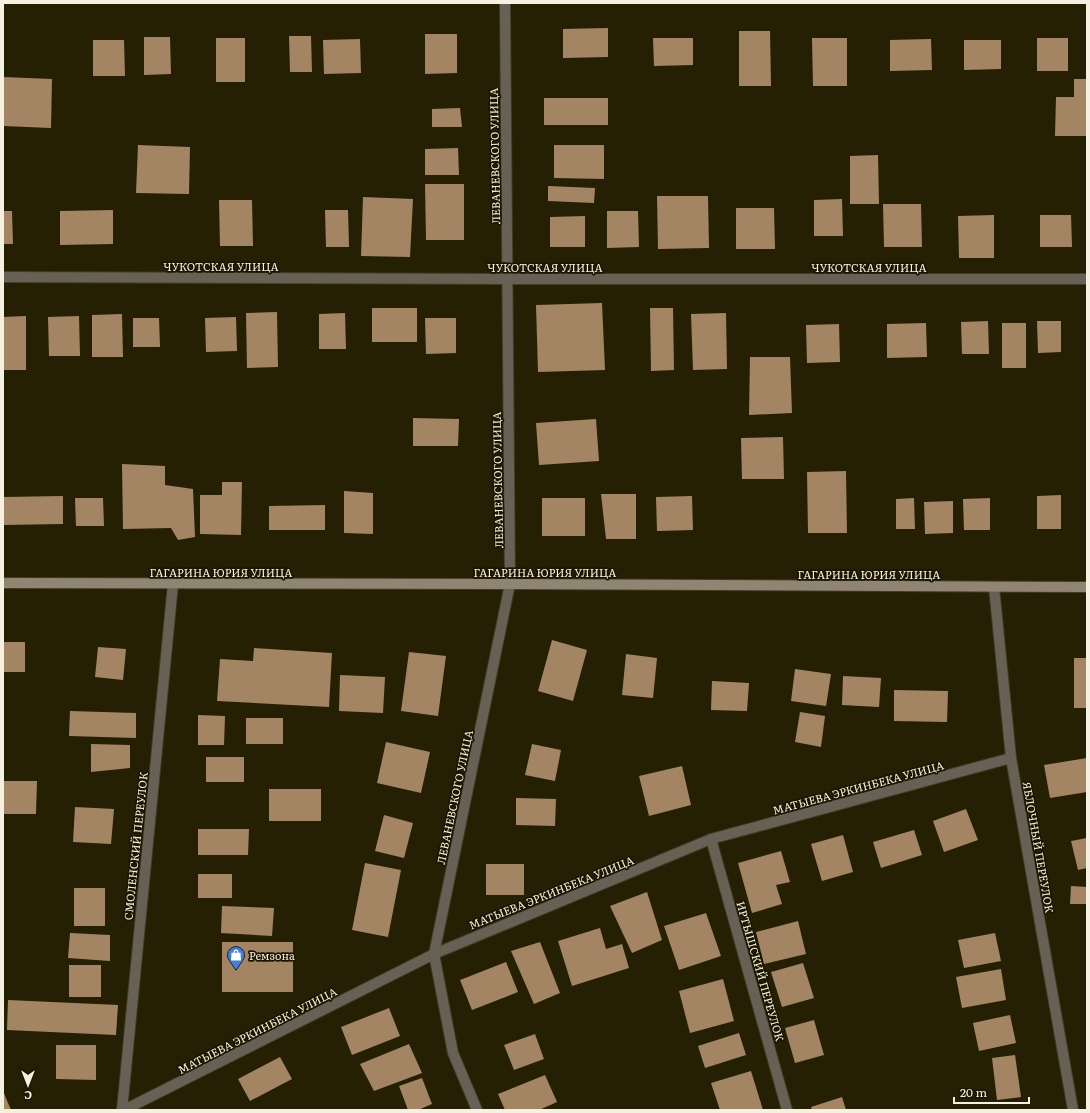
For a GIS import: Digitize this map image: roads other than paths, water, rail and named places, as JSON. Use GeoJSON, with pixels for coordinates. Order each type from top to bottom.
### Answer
{"type":"FeatureCollection","features":[{"type":"Feature","properties":{"kind":"main road","name":"ГАГАРИНА ЮРИЯ УЛИЦА"},"geometry":{"type":"LineString","coordinates":[[3,583],[1087,587]]}},
{"type":"Feature","properties":{"kind":"street","name":"ЛЕВАНЕВСКОГО УЛИЦА"},"geometry":{"type":"LineString","coordinates":[[477,1110],[453,1053],[434,954],[510,584],[505,3]]}},
{"type":"Feature","properties":{"kind":"street","name":"ЧУКОТСКАЯ УЛИЦА"},"geometry":{"type":"LineString","coordinates":[[3,277],[1087,279]]}},
{"type":"Feature","properties":{"kind":"street","name":"СМОЛЕНСКИЙ ПЕРЕУЛОК"},"geometry":{"type":"LineString","coordinates":[[123,1110],[173,584]]}},
{"type":"Feature","properties":{"kind":"street","name":"ЯБЛОЧНЫЙ ПЕРЕУЛОК"},"geometry":{"type":"LineString","coordinates":[[994,587],[1011,758],[1073,1110]]}},
{"type":"Feature","properties":{"kind":"street","name":"МАТЫЕВА ЭРКИНБЕКА УЛИЦА"},"geometry":{"type":"LineString","coordinates":[[123,1110],[434,954],[711,839],[1011,758]]}},
{"type":"Feature","properties":{"kind":"street","name":"ИРТЫШСКИЙ ПЕРЕУЛОК"},"geometry":{"type":"LineString","coordinates":[[711,839],[787,1110]]}},
{"type":"Feature","properties":{"kind":"place","name":"Ремзона"},"geometry":{"type":"Point","coordinates":[236,970]}}]}
